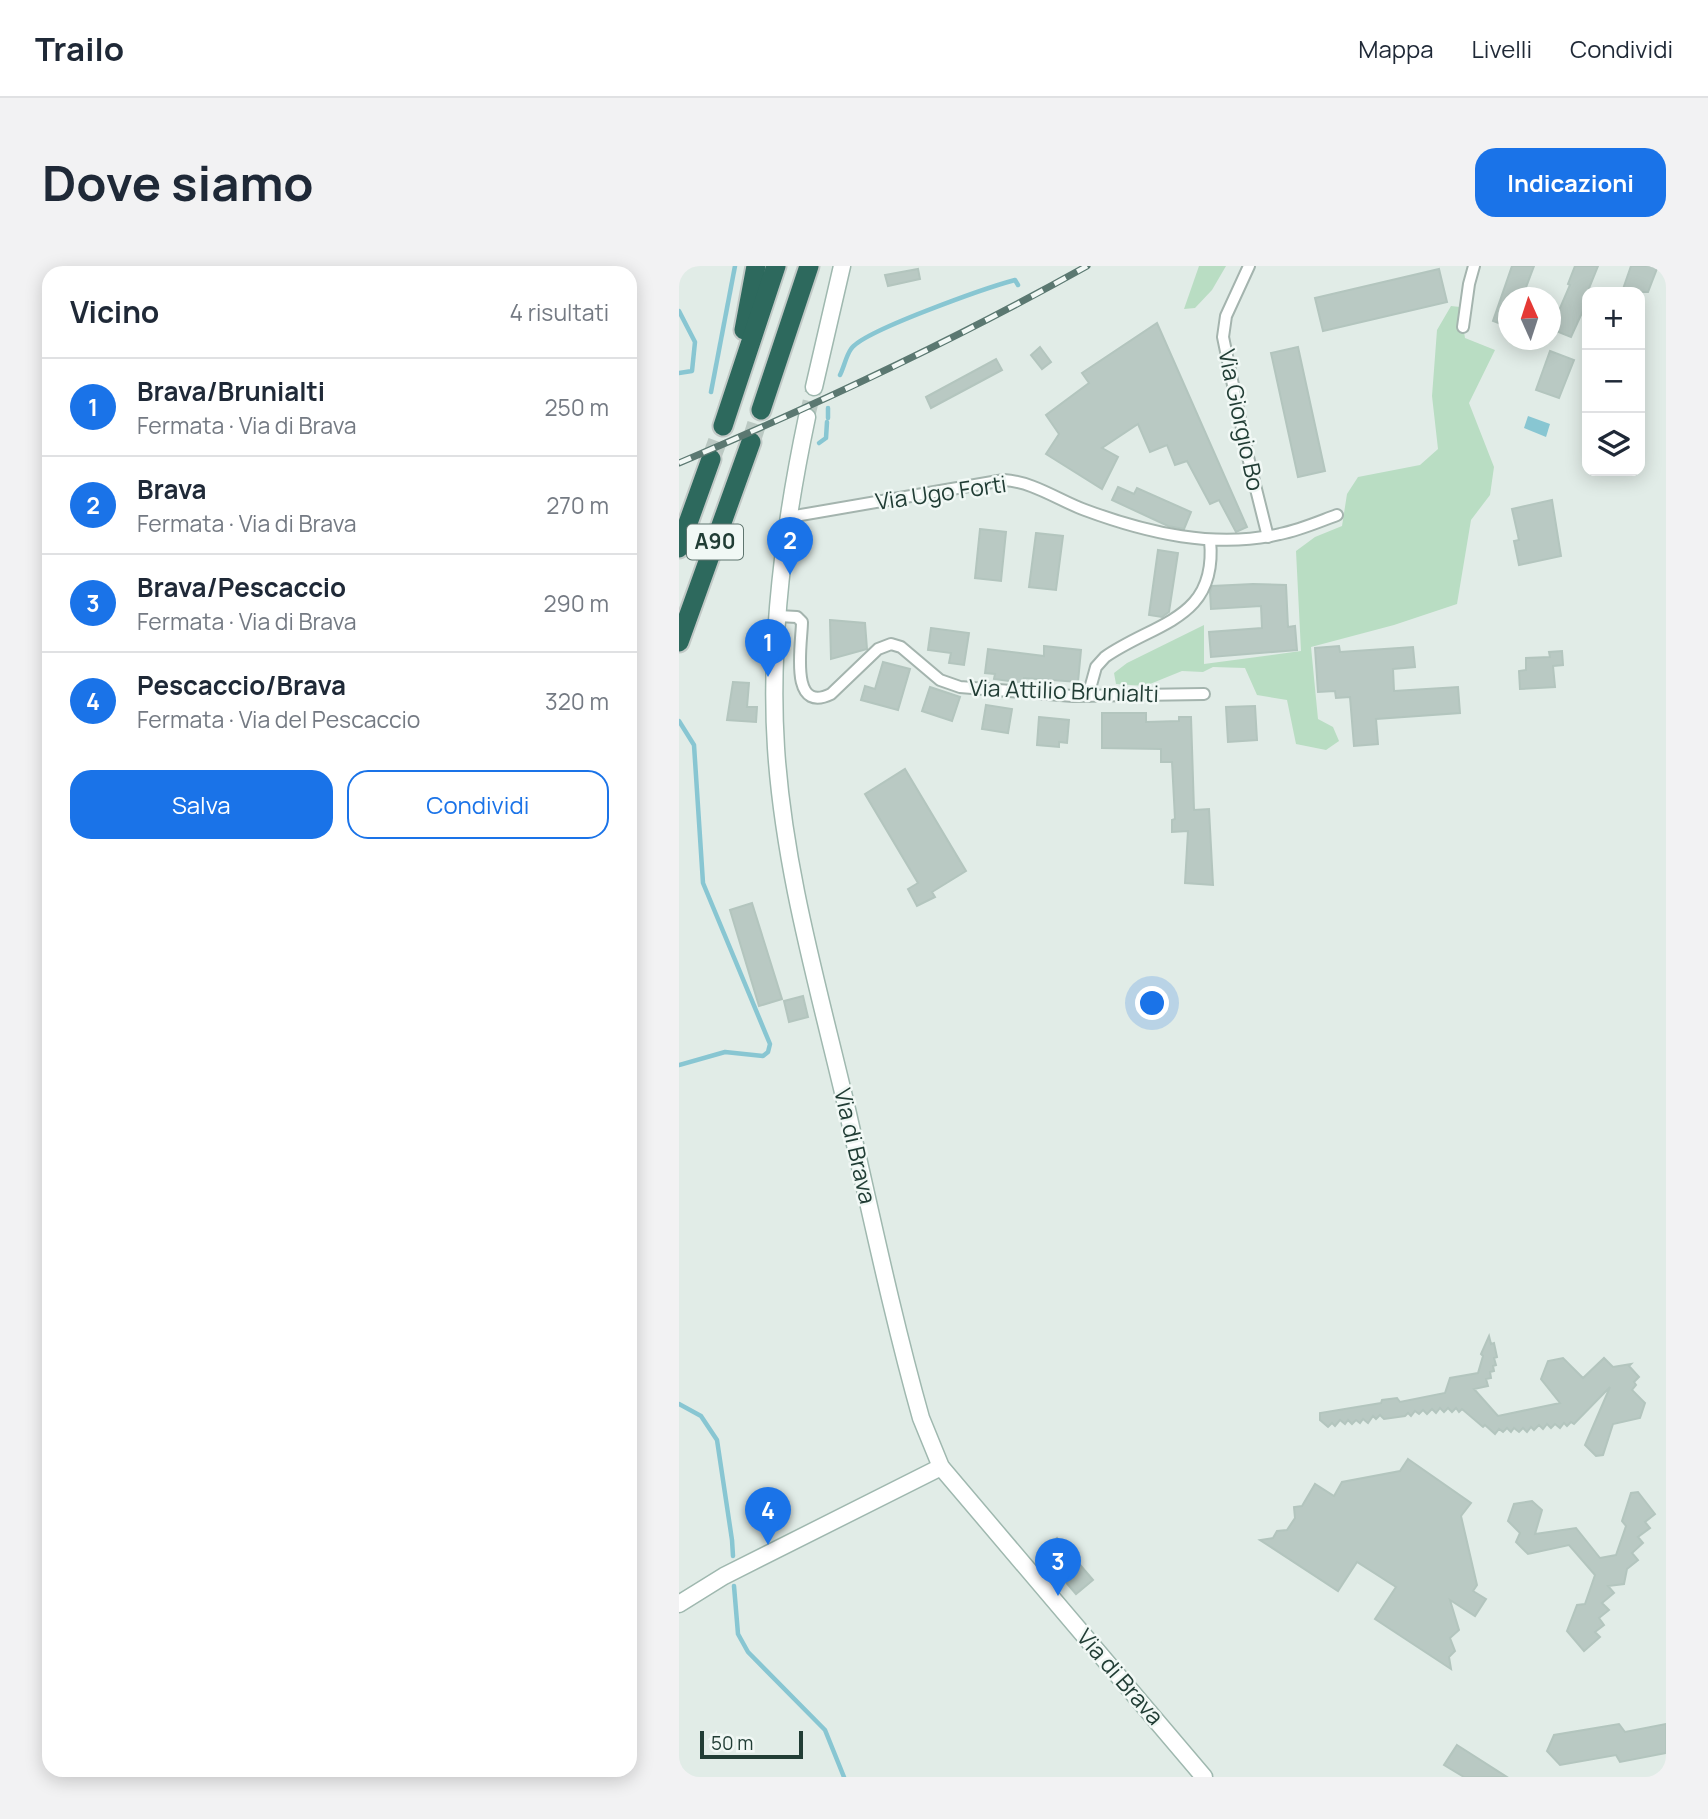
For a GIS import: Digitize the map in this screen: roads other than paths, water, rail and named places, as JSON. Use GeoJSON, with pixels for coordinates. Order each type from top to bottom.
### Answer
{"type":"FeatureCollection","features":[{"type":"Feature","properties":{"kind":"highway"},"geometry":{"type":"LineString","coordinates":[[730,406],[756,266]]}},
{"type":"Feature","properties":{"kind":"highway"},"geometry":{"type":"LineString","coordinates":[[723,426],[776,266]]}},
{"type":"Feature","properties":{"kind":"highway"},"geometry":{"type":"LineString","coordinates":[[761,410],[809,266]]}},
{"type":"Feature","properties":{"kind":"highway","name":"A90"},"geometry":{"type":"LineString","coordinates":[[679,642],[751,442]]}},
{"type":"Feature","properties":{"kind":"highway","name":"A90"},"geometry":{"type":"LineString","coordinates":[[679,548],[711,459]]}},
{"type":"Feature","properties":{"kind":"street"},"geometry":{"type":"LineString","coordinates":[[814,387],[842,266]]}},
{"type":"Feature","properties":{"kind":"street","name":"Via Giorgio Bo"},"geometry":{"type":"LineString","coordinates":[[1249,266],[1226,316],[1223,347],[1268,537]]}},
{"type":"Feature","properties":{"kind":"street"},"geometry":{"type":"LineString","coordinates":[[1463,327],[1474,266]]}},
{"type":"Feature","properties":{"kind":"street","name":"Via di Brava"},"geometry":{"type":"LineString","coordinates":[[807,417],[789,517],[778,616],[775,730],[781,797],[794,886],[924,1429],[941,1467],[1204,1777]]}},
{"type":"Feature","properties":{"kind":"street","name":"Via Ugo Forti"},"geometry":{"type":"LineString","coordinates":[[789,517],[1004,480],[1032,486],[1109,518],[1168,534],[1210,540],[1268,537],[1288,533],[1337,515]]}},
{"type":"Feature","properties":{"kind":"street"},"geometry":{"type":"LineString","coordinates":[[1088,696],[1095,671],[1105,657],[1172,622],[1195,603],[1208,575],[1210,540]]}},
{"type":"Feature","properties":{"kind":"street","name":"Via Attilio Brunialti"},"geometry":{"type":"LineString","coordinates":[[778,616],[797,617],[802,622],[801,684],[807,693],[813,696],[831,694],[879,649],[891,644],[901,647],[929,673],[953,686],[1088,696],[1204,694]]}},
{"type":"Feature","properties":{"kind":"street"},"geometry":{"type":"LineString","coordinates":[[679,1604],[715,1580],[941,1467]]}},
{"type":"Feature","properties":{"kind":"water"},"geometry":{"type":"Polygon","coordinates":[[[1528,416],[1550,424],[1546,437],[1524,428],[1528,416]]]}},
{"type":"Feature","properties":{"kind":"waterway"},"geometry":{"type":"LineString","coordinates":[[711,392],[735,266]]}},
{"type":"Feature","properties":{"kind":"waterway"},"geometry":{"type":"LineString","coordinates":[[840,375],[851,349],[860,341],[927,310],[980,291],[1015,280],[1018,285]]}},
{"type":"Feature","properties":{"kind":"waterway"},"geometry":{"type":"LineString","coordinates":[[679,311],[695,342],[692,371],[679,373]]}},
{"type":"Feature","properties":{"kind":"waterway"},"geometry":{"type":"LineString","coordinates":[[828,408],[828,418]]}},
{"type":"Feature","properties":{"kind":"waterway"},"geometry":{"type":"LineString","coordinates":[[819,443],[826,438],[827,422]]}},
{"type":"Feature","properties":{"kind":"waterway"},"geometry":{"type":"LineString","coordinates":[[679,721],[694,745],[703,883],[770,1044],[768,1052],[763,1056],[725,1052],[679,1065]]}},
{"type":"Feature","properties":{"kind":"waterway"},"geometry":{"type":"LineString","coordinates":[[679,1404],[701,1416],[717,1440],[733,1556]]}},
{"type":"Feature","properties":{"kind":"waterway"},"geometry":{"type":"LineString","coordinates":[[734,1586],[738,1634],[748,1652],[825,1730],[844,1777]]}},
{"type":"Feature","properties":{"kind":"tunnel"},"geometry":{"type":"LineString","coordinates":[[807,417],[814,387]]}},
{"type":"Feature","properties":{"kind":"tunnel"},"geometry":{"type":"LineString","coordinates":[[751,442],[761,410]]}},
{"type":"Feature","properties":{"kind":"tunnel"},"geometry":{"type":"LineString","coordinates":[[711,459],[723,426]]}},
{"type":"Feature","properties":{"kind":"railway"},"geometry":{"type":"LineString","coordinates":[[679,463],[886,370],[1087,266]]}},
{"type":"Feature","properties":{"kind":"place","name":"Brava"},"geometry":{"type":"Point","coordinates":[790,575]}},
{"type":"Feature","properties":{"kind":"place","name":"Brava/Brunialti"},"geometry":{"type":"Point","coordinates":[768,677]}},
{"type":"Feature","properties":{"kind":"place","name":"Pescaccio/Brava"},"geometry":{"type":"Point","coordinates":[768,1545]}},
{"type":"Feature","properties":{"kind":"place","name":"Brava/Pescaccio"},"geometry":{"type":"Point","coordinates":[1058,1596]}}]}
